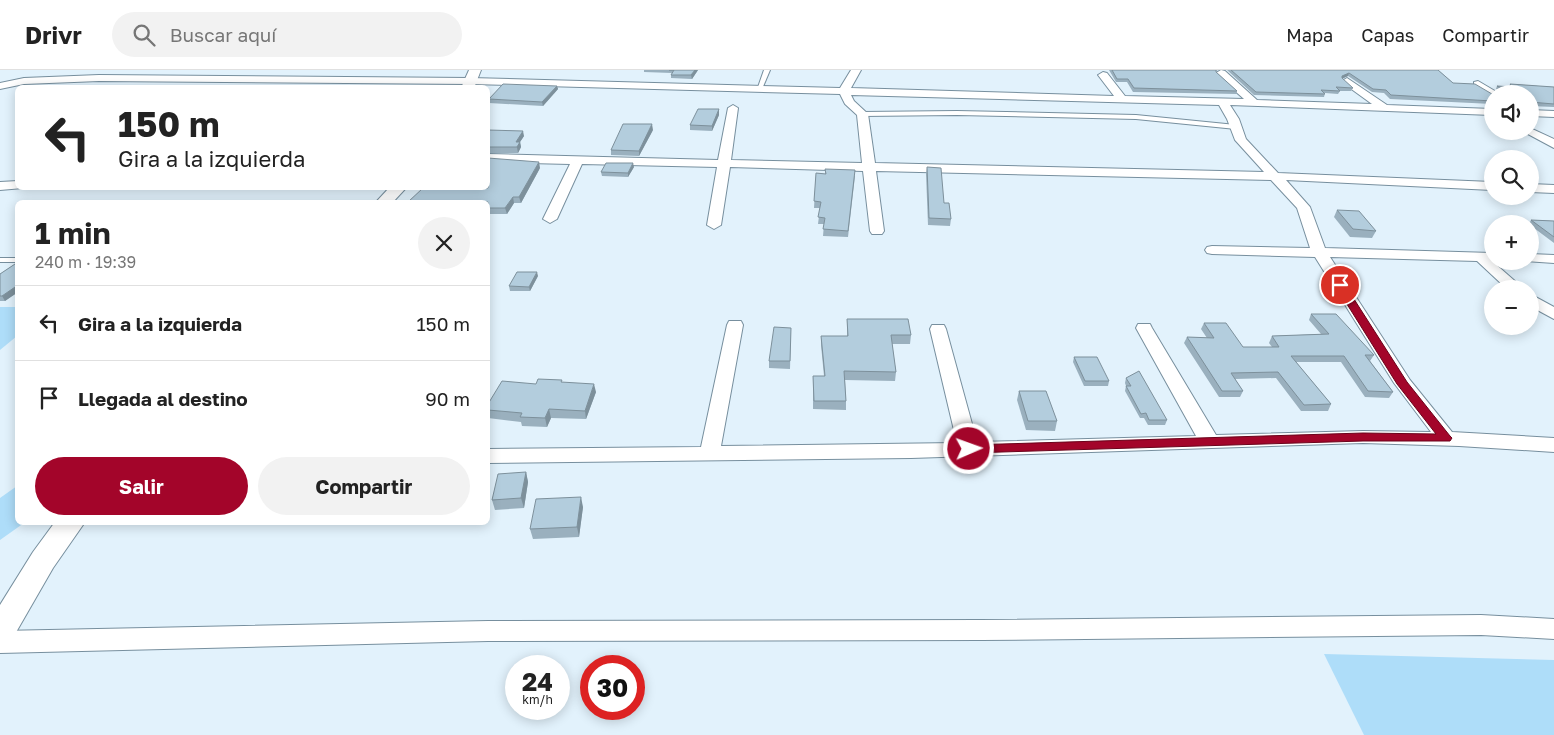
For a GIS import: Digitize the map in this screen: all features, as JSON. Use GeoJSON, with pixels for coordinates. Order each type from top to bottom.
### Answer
{"type":"FeatureCollection","features":[{"type":"Feature","properties":{"kind":"street"},"geometry":{"type":"LineString","coordinates":[[844,91],[856,70]]}},
{"type":"Feature","properties":{"kind":"street"},"geometry":{"type":"LineString","coordinates":[[1221,73],[1254,103]]}},
{"type":"Feature","properties":{"kind":"street"},"geometry":{"type":"LineString","coordinates":[[1103,75],[1122,99]]}},
{"type":"Feature","properties":{"kind":"street"},"geometry":{"type":"LineString","coordinates":[[0,86],[24,81],[99,78],[471,80],[1222,101],[1484,112]]}},
{"type":"Feature","properties":{"kind":"street"},"geometry":{"type":"LineString","coordinates":[[1347,81],[1384,108]]}},
{"type":"Feature","properties":{"kind":"street"},"geometry":{"type":"LineString","coordinates":[[1478,84],[1484,88]]}},
{"type":"Feature","properties":{"kind":"street"},"geometry":{"type":"LineString","coordinates":[[844,91],[849,102],[862,114],[877,231]]}},
{"type":"Feature","properties":{"kind":"street"},"geometry":{"type":"LineString","coordinates":[[1222,101],[1241,140],[1303,207],[1319,252],[1403,384],[1446,438]]}},
{"type":"Feature","properties":{"kind":"street"},"geometry":{"type":"LineString","coordinates":[[714,225],[733,108]]}},
{"type":"Feature","properties":{"kind":"street"},"geometry":{"type":"LineString","coordinates":[[1539,113],[1554,114]]}},
{"type":"Feature","properties":{"kind":"street"},"geometry":{"type":"LineString","coordinates":[[1539,135],[1554,144]]}},
{"type":"Feature","properties":{"kind":"street"},"geometry":{"type":"LineString","coordinates":[[490,158],[1273,176],[1484,186]]}},
{"type":"Feature","properties":{"kind":"street"},"geometry":{"type":"LineString","coordinates":[[550,219],[578,160]]}},
{"type":"Feature","properties":{"kind":"street"},"geometry":{"type":"LineString","coordinates":[[0,186],[15,185]]}},
{"type":"Feature","properties":{"kind":"street"},"geometry":{"type":"LineString","coordinates":[[1539,188],[1554,189]]}},
{"type":"Feature","properties":{"kind":"street"},"geometry":{"type":"LineString","coordinates":[[386,200],[396,190]]}},
{"type":"Feature","properties":{"kind":"street"},"geometry":{"type":"LineString","coordinates":[[1212,250],[1484,257]]}},
{"type":"Feature","properties":{"kind":"street"},"geometry":{"type":"LineString","coordinates":[[1539,258],[1554,259]]}},
{"type":"Feature","properties":{"kind":"street"},"geometry":{"type":"LineString","coordinates":[[1499,270],[1508,280]]}},
{"type":"Feature","properties":{"kind":"street"},"geometry":{"type":"LineString","coordinates":[[1539,305],[1554,314]]}},
{"type":"Feature","properties":{"kind":"street"},"geometry":{"type":"LineString","coordinates":[[710,453],[735,324]]}},
{"type":"Feature","properties":{"kind":"street"},"geometry":{"type":"LineString","coordinates":[[938,328],[969,449]]}},
{"type":"Feature","properties":{"kind":"street"},"geometry":{"type":"LineString","coordinates":[[1144,328],[1210,442]]}},
{"type":"Feature","properties":{"kind":"street"},"geometry":{"type":"LineString","coordinates":[[490,456],[969,449],[1363,437],[1446,438],[1554,445]]}},
{"type":"Feature","properties":{"kind":"street"},"geometry":{"type":"LineString","coordinates":[[0,632],[43,560],[69,525]]}},
{"type":"Feature","properties":{"kind":"street"},"geometry":{"type":"LineString","coordinates":[[0,642],[488,631],[981,630],[1471,625],[1554,629]]}},
{"type":"Feature","properties":{"kind":"lane"},"geometry":{"type":"LineString","coordinates":[[759,89],[767,70]]}},
{"type":"Feature","properties":{"kind":"lane"},"geometry":{"type":"LineString","coordinates":[[862,114],[957,113],[1136,117],[1236,127]]}},
{"type":"Feature","properties":{"kind":"lane"},"geometry":{"type":"LineString","coordinates":[[0,260],[15,260]]}},
{"type":"Feature","properties":{"kind":"shaded area"},"geometry":{"type":"Polygon","coordinates":[[[0,307],[15,307],[15,338],[0,350],[0,307]]]}},
{"type":"Feature","properties":{"kind":"shaded area"},"geometry":{"type":"Polygon","coordinates":[[[15,487],[15,525],[21,525],[0,540],[0,498],[15,487]]]}},
{"type":"Feature","properties":{"kind":"shaded area"},"geometry":{"type":"Polygon","coordinates":[[[1324,654],[1554,660],[1554,735],[1364,735],[1324,654]]]}},
{"type":"Feature","properties":{"kind":"building"},"geometry":{"type":"Polygon","coordinates":[[[674,70],[695,70],[691,75],[671,75],[674,70]]]}},
{"type":"Feature","properties":{"kind":"building"},"geometry":{"type":"Polygon","coordinates":[[[1112,70],[1216,70],[1237,91],[1134,88],[1128,79],[1117,79],[1112,70]]]}},
{"type":"Feature","properties":{"kind":"building"},"geometry":{"type":"Polygon","coordinates":[[[1231,70],[1438,70],[1453,83],[1475,84],[1484,89],[1484,101],[1391,95],[1386,90],[1373,89],[1349,73],[1342,76],[1342,78],[1353,88],[1336,87],[1340,91],[1321,90],[1325,94],[1256,92],[1231,70]]]}},
{"type":"Feature","properties":{"kind":"building"},"geometry":{"type":"Polygon","coordinates":[[[503,84],[557,86],[542,102],[490,98],[503,84]]]}},
{"type":"Feature","properties":{"kind":"building"},"geometry":{"type":"Polygon","coordinates":[[[1539,86],[1554,87],[1554,104],[1539,103],[1539,86]]]}},
{"type":"Feature","properties":{"kind":"building"},"geometry":{"type":"Polygon","coordinates":[[[698,109],[719,109],[712,126],[690,125],[698,109]]]}},
{"type":"Feature","properties":{"kind":"building"},"geometry":{"type":"Polygon","coordinates":[[[623,124],[652,124],[639,151],[611,150],[623,124]]]}},
{"type":"Feature","properties":{"kind":"building"},"geometry":{"type":"Polygon","coordinates":[[[490,130],[523,131],[516,142],[520,142],[517,147],[490,147],[490,130]]]}},
{"type":"Feature","properties":{"kind":"building"},"geometry":{"type":"Polygon","coordinates":[[[490,158],[539,162],[519,197],[513,197],[505,208],[490,208],[490,200],[410,200],[421,190],[490,190],[490,158]]]}},
{"type":"Feature","properties":{"kind":"building"},"geometry":{"type":"Polygon","coordinates":[[[606,163],[633,163],[628,173],[601,172],[606,163]]]}},
{"type":"Feature","properties":{"kind":"building"},"geometry":{"type":"Polygon","coordinates":[[[927,167],[941,168],[944,203],[949,203],[951,219],[929,218],[927,167]]]}},
{"type":"Feature","properties":{"kind":"building"},"geometry":{"type":"Polygon","coordinates":[[[825,169],[855,170],[848,231],[823,229],[825,218],[818,217],[821,202],[814,201],[816,173],[826,174],[825,169]]]}},
{"type":"Feature","properties":{"kind":"building"},"geometry":{"type":"Polygon","coordinates":[[[1337,210],[1359,211],[1376,231],[1353,229],[1337,210]]]}},
{"type":"Feature","properties":{"kind":"building"},"geometry":{"type":"Polygon","coordinates":[[[1539,220],[1554,221],[1554,237],[1539,226],[1539,220]]]}},
{"type":"Feature","properties":{"kind":"building"},"geometry":{"type":"Polygon","coordinates":[[[15,264],[15,287],[2,296],[0,296],[0,274],[15,264]]]}},
{"type":"Feature","properties":{"kind":"building"},"geometry":{"type":"Polygon","coordinates":[[[517,272],[537,272],[529,287],[509,286],[517,272]]]}},
{"type":"Feature","properties":{"kind":"building"},"geometry":{"type":"Polygon","coordinates":[[[1311,314],[1336,314],[1374,355],[1365,355],[1393,392],[1368,391],[1344,356],[1291,356],[1331,404],[1304,405],[1278,372],[1231,373],[1243,391],[1222,391],[1187,337],[1214,338],[1204,323],[1226,323],[1243,347],[1279,347],[1272,336],[1329,334],[1311,314]]]}},
{"type":"Feature","properties":{"kind":"building"},"geometry":{"type":"Polygon","coordinates":[[[847,319],[908,319],[911,335],[891,335],[896,372],[844,371],[846,401],[814,401],[813,376],[825,376],[821,336],[848,336],[847,319]]]}},
{"type":"Feature","properties":{"kind":"building"},"geometry":{"type":"Polygon","coordinates":[[[774,327],[791,328],[790,361],[769,361],[774,327]]]}},
{"type":"Feature","properties":{"kind":"building"},"geometry":{"type":"Polygon","coordinates":[[[1074,357],[1097,357],[1109,381],[1085,381],[1074,357]]]}},
{"type":"Feature","properties":{"kind":"building"},"geometry":{"type":"Polygon","coordinates":[[[1139,371],[1167,420],[1149,420],[1146,413],[1141,414],[1126,386],[1131,386],[1126,378],[1139,371]]]}},
{"type":"Feature","properties":{"kind":"building"},"geometry":{"type":"Polygon","coordinates":[[[538,379],[594,384],[585,411],[549,409],[545,418],[520,417],[522,413],[490,410],[490,401],[502,381],[536,384],[538,379]]]}},
{"type":"Feature","properties":{"kind":"building"},"geometry":{"type":"Polygon","coordinates":[[[1019,391],[1046,391],[1057,421],[1028,421],[1019,391]]]}},
{"type":"Feature","properties":{"kind":"building"},"geometry":{"type":"Polygon","coordinates":[[[526,472],[521,498],[492,500],[498,474],[526,472]]]}},
{"type":"Feature","properties":{"kind":"building"},"geometry":{"type":"Polygon","coordinates":[[[581,497],[577,527],[530,529],[536,499],[581,497]]]}},
{"type":"Feature","properties":{"kind":"route"},"geometry":{"type":"LineString","coordinates":[[969,449],[1363,437],[1446,438],[1403,384],[1340,285]]}}]}
